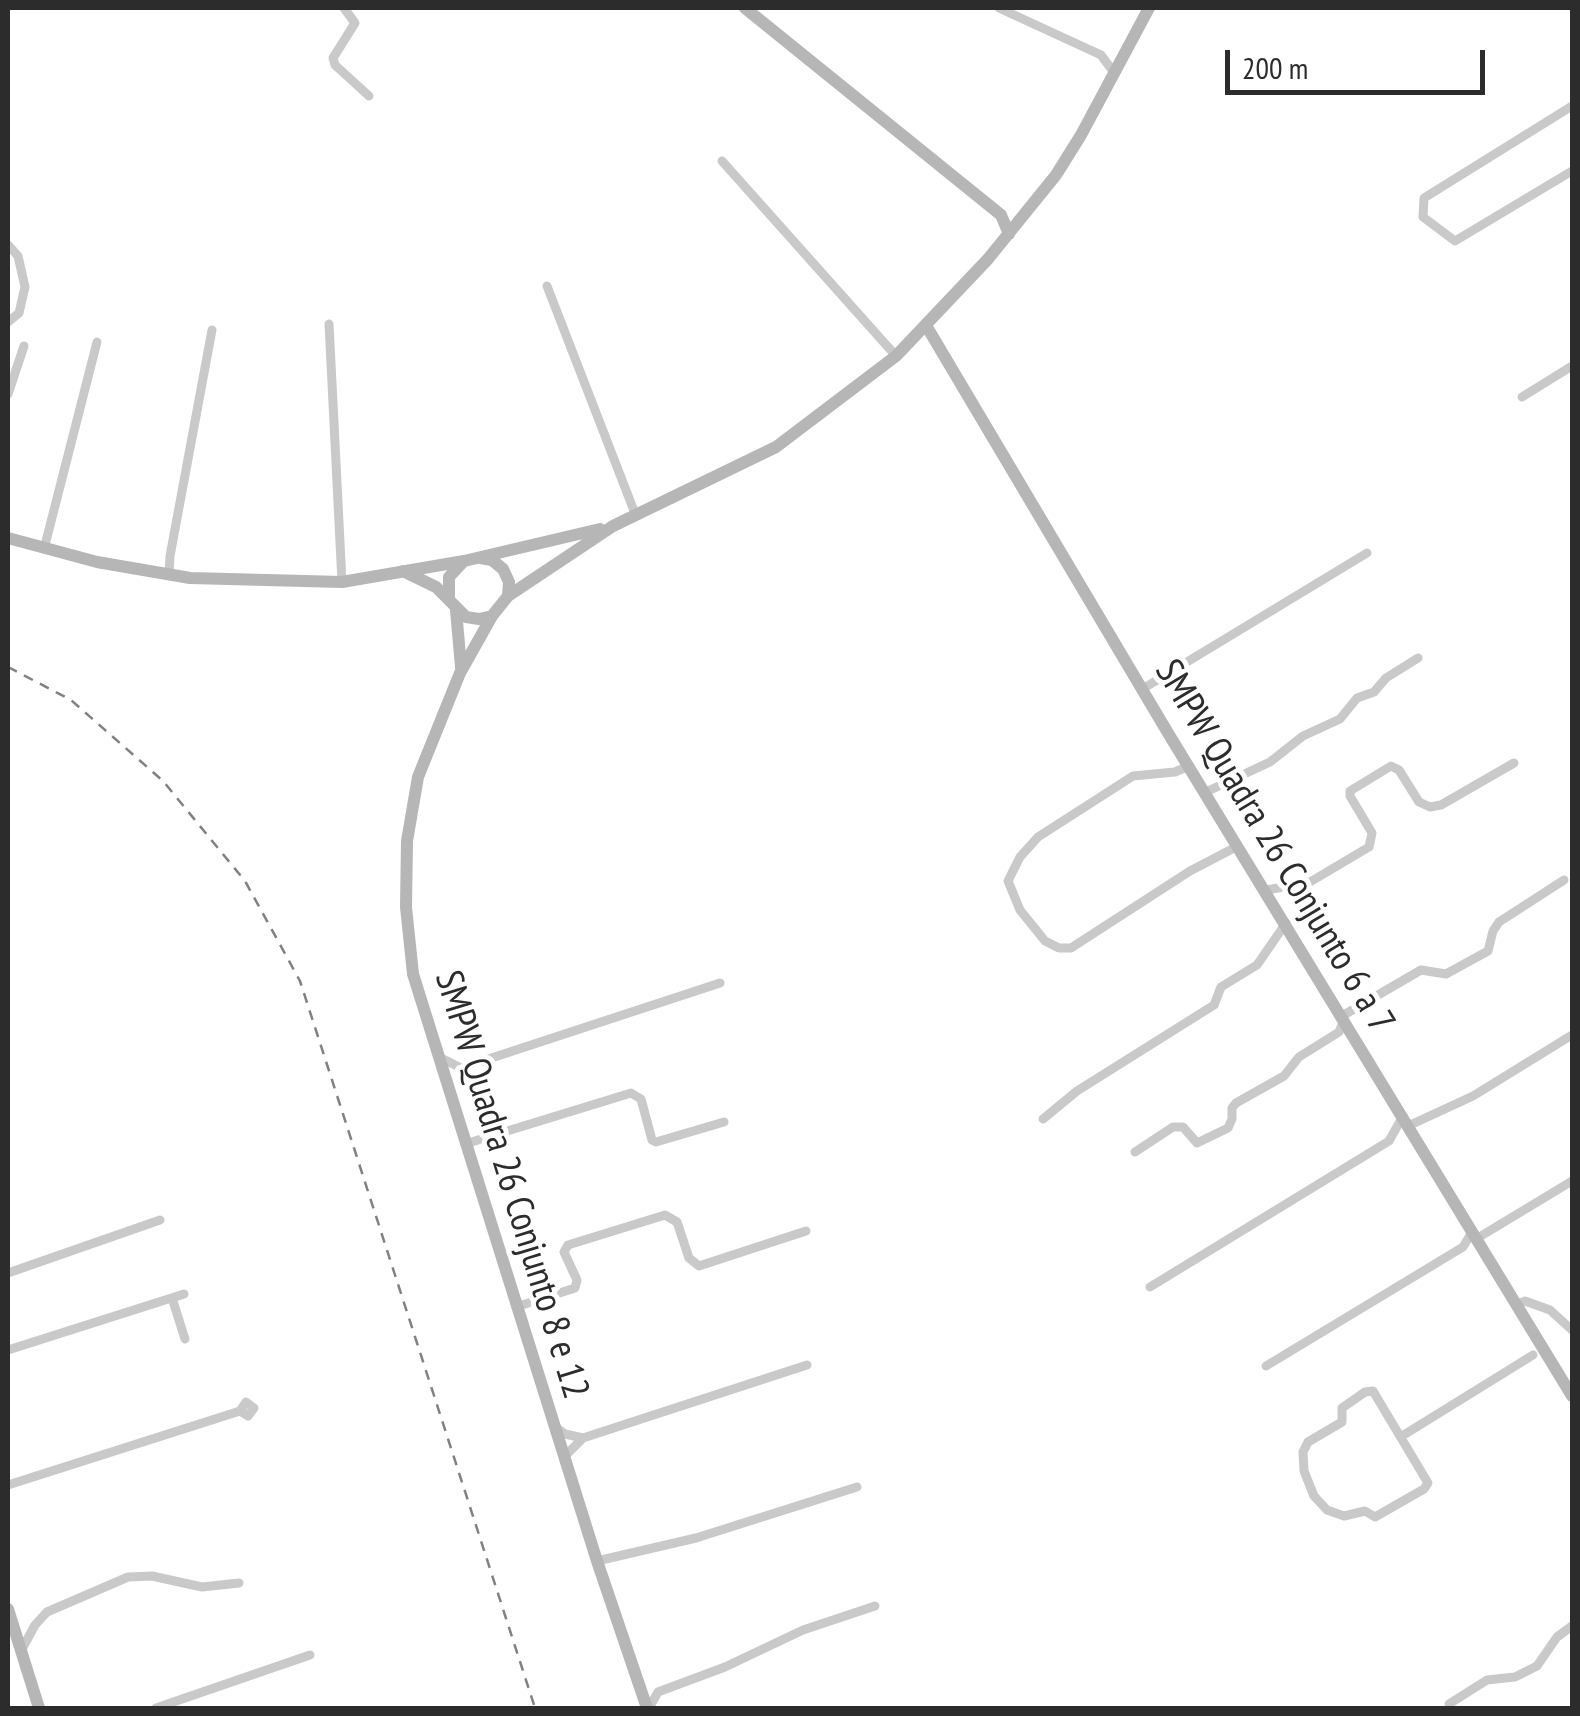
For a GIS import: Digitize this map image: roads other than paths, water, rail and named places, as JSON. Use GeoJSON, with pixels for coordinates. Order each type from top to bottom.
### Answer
{"type":"FeatureCollection","features":[{"type":"Feature","properties":{"kind":"street"},"geometry":{"type":"LineString","coordinates":[[344,8],[354,20],[354,27],[333,58],[334,65],[369,96]]}},
{"type":"Feature","properties":{"kind":"street"},"geometry":{"type":"LineString","coordinates":[[745,8],[1001,215],[1009,234]]}},
{"type":"Feature","properties":{"kind":"street"},"geometry":{"type":"LineString","coordinates":[[999,8],[1101,55],[1115,74]]}},
{"type":"Feature","properties":{"kind":"street"},"geometry":{"type":"LineString","coordinates":[[401,570],[436,587],[466,617],[492,616],[508,596],[613,526],[776,447],[896,356],[1009,234],[1073,148],[1150,8]]}},
{"type":"Feature","properties":{"kind":"street"},"geometry":{"type":"LineString","coordinates":[[1101,55],[1126,53]]}},
{"type":"Feature","properties":{"kind":"street"},"geometry":{"type":"LineString","coordinates":[[1572,106],[1424,198],[1422,217],[1455,242],[1572,172]]}},
{"type":"Feature","properties":{"kind":"street"},"geometry":{"type":"LineString","coordinates":[[722,160],[896,356]]}},
{"type":"Feature","properties":{"kind":"street"},"geometry":{"type":"LineString","coordinates":[[1001,215],[1024,215]]}},
{"type":"Feature","properties":{"kind":"street"},"geometry":{"type":"LineString","coordinates":[[8,245],[18,256],[24,287],[19,313],[8,322]]}},
{"type":"Feature","properties":{"kind":"street"},"geometry":{"type":"LineString","coordinates":[[548,286],[636,516]]}},
{"type":"Feature","properties":{"kind":"street"},"geometry":{"type":"LineString","coordinates":[[329,324],[342,582]]}},
{"type":"Feature","properties":{"kind":"street","name":"SMPW Quadra 26 Conjunto 6 a 7"},"geometry":{"type":"LineString","coordinates":[[926,328],[1572,1396]]}},
{"type":"Feature","properties":{"kind":"street"},"geometry":{"type":"LineString","coordinates":[[169,575],[212,330]]}},
{"type":"Feature","properties":{"kind":"street"},"geometry":{"type":"LineString","coordinates":[[44,549],[97,342]]}},
{"type":"Feature","properties":{"kind":"street"},"geometry":{"type":"LineString","coordinates":[[8,394],[24,346]]}},
{"type":"Feature","properties":{"kind":"street"},"geometry":{"type":"LineString","coordinates":[[1522,397],[1572,366]]}},
{"type":"Feature","properties":{"kind":"street"},"geometry":{"type":"LineString","coordinates":[[8,538],[44,549],[190,578],[342,582],[471,559],[613,526]]}},
{"type":"Feature","properties":{"kind":"street"},"geometry":{"type":"LineString","coordinates":[[1144,688],[1367,553]]}},
{"type":"Feature","properties":{"kind":"street"},"geometry":{"type":"LineString","coordinates":[[452,604],[450,577],[471,559],[492,560],[503,569],[508,596]]}},
{"type":"Feature","properties":{"kind":"street","name":"SMPW Quadra 26 Conjunto 8 e 12"},"geometry":{"type":"LineString","coordinates":[[452,604],[460,674]]}},
{"type":"Feature","properties":{"kind":"street","name":"SMPW Quadra 26 Conjunto 8 e 12"},"geometry":{"type":"LineString","coordinates":[[492,616],[460,674],[418,778],[407,841],[406,906],[413,974],[597,1561],[648,1708]]}},
{"type":"Feature","properties":{"kind":"street"},"geometry":{"type":"LineString","coordinates":[[1206,792],[1270,762],[1303,736],[1340,719],[1358,698],[1374,692],[1386,678],[1418,658]]}},
{"type":"Feature","properties":{"kind":"street"},"geometry":{"type":"LineString","coordinates":[[1266,890],[1310,882],[1369,846],[1372,833],[1350,791],[1391,766],[1399,770],[1418,802],[1430,807],[1514,763]]}},
{"type":"Feature","properties":{"kind":"street"},"geometry":{"type":"LineString","coordinates":[[1189,766],[1175,772],[1134,776],[1038,838],[1020,857],[1008,881],[1020,910],[1045,941],[1059,948],[1072,948],[1238,846]]}},
{"type":"Feature","properties":{"kind":"street"},"geometry":{"type":"LineString","coordinates":[[1135,1152],[1173,1127],[1184,1127],[1197,1143],[1228,1128],[1236,1103],[1284,1076],[1299,1057],[1421,970],[1446,974],[1488,950],[1499,922],[1564,880]]}},
{"type":"Feature","properties":{"kind":"street"},"geometry":{"type":"LineString","coordinates":[[1044,1120],[1077,1090],[1214,1005],[1221,987],[1257,965],[1286,923]]}},
{"type":"Feature","properties":{"kind":"street"},"geometry":{"type":"LineString","coordinates":[[449,1092],[461,1068],[720,983]]}},
{"type":"Feature","properties":{"kind":"street"},"geometry":{"type":"LineString","coordinates":[[1150,1287],[1389,1141],[1406,1121],[1473,1096],[1572,1035]]}},
{"type":"Feature","properties":{"kind":"street"},"geometry":{"type":"LineString","coordinates":[[438,1056],[461,1068]]}},
{"type":"Feature","properties":{"kind":"street"},"geometry":{"type":"LineString","coordinates":[[465,1144],[631,1093],[641,1099],[652,1140],[656,1142],[724,1122]]}},
{"type":"Feature","properties":{"kind":"street"},"geometry":{"type":"LineString","coordinates":[[1266,1366],[1572,1181]]}},
{"type":"Feature","properties":{"kind":"street"},"geometry":{"type":"LineString","coordinates":[[516,1307],[576,1288],[577,1280],[564,1252],[568,1245],[665,1214],[677,1222],[689,1258],[698,1266],[806,1232]]}},
{"type":"Feature","properties":{"kind":"street"},"geometry":{"type":"LineString","coordinates":[[8,1273],[160,1220]]}},
{"type":"Feature","properties":{"kind":"street"},"geometry":{"type":"LineString","coordinates":[[8,1350],[184,1294]]}},
{"type":"Feature","properties":{"kind":"street"},"geometry":{"type":"LineString","coordinates":[[172,1298],[185,1339]]}},
{"type":"Feature","properties":{"kind":"street"},"geometry":{"type":"LineString","coordinates":[[1517,1305],[1525,1301],[1550,1310],[1572,1330]]}},
{"type":"Feature","properties":{"kind":"street"},"geometry":{"type":"LineString","coordinates":[[1533,1355],[1538,1339]]}},
{"type":"Feature","properties":{"kind":"street"},"geometry":{"type":"LineString","coordinates":[[1402,1436],[1533,1355],[1548,1356]]}},
{"type":"Feature","properties":{"kind":"street"},"geometry":{"type":"LineString","coordinates":[[564,1457],[583,1438],[806,1366]]}},
{"type":"Feature","properties":{"kind":"street"},"geometry":{"type":"LineString","coordinates":[[1374,1391],[1402,1436],[1426,1477],[1424,1489],[1375,1517],[1365,1511],[1344,1516],[1319,1504],[1304,1471],[1303,1452],[1308,1442],[1342,1422],[1342,1408],[1364,1392],[1374,1391]]}},
{"type":"Feature","properties":{"kind":"street"},"geometry":{"type":"LineString","coordinates":[[8,1485],[240,1411]]}},
{"type":"Feature","properties":{"kind":"street"},"geometry":{"type":"LineString","coordinates":[[555,1427],[583,1438]]}},
{"type":"Feature","properties":{"kind":"street"},"geometry":{"type":"LineString","coordinates":[[597,1561],[696,1538],[857,1487]]}},
{"type":"Feature","properties":{"kind":"street"},"geometry":{"type":"LineString","coordinates":[[20,1651],[47,1612],[128,1577],[152,1576],[202,1586],[239,1583]]}},
{"type":"Feature","properties":{"kind":"street"},"geometry":{"type":"LineString","coordinates":[[648,1708],[658,1692],[803,1630],[875,1606]]}},
{"type":"Feature","properties":{"kind":"street"},"geometry":{"type":"LineString","coordinates":[[8,1610],[38,1708]]}},
{"type":"Feature","properties":{"kind":"street"},"geometry":{"type":"LineString","coordinates":[[1449,1704],[1487,1680],[1515,1677],[1536,1666],[1554,1640],[1572,1626]]}},
{"type":"Feature","properties":{"kind":"street"},"geometry":{"type":"LineString","coordinates":[[156,1708],[310,1655]]}},
{"type":"Feature","properties":{"kind":"street"},"geometry":{"type":"LineString","coordinates":[[639,1684],[658,1692]]}},
{"type":"Feature","properties":{"kind":"railway"},"geometry":{"type":"LineString","coordinates":[[8,667],[71,700],[163,781],[245,881],[300,981],[535,1708]]}}]}
